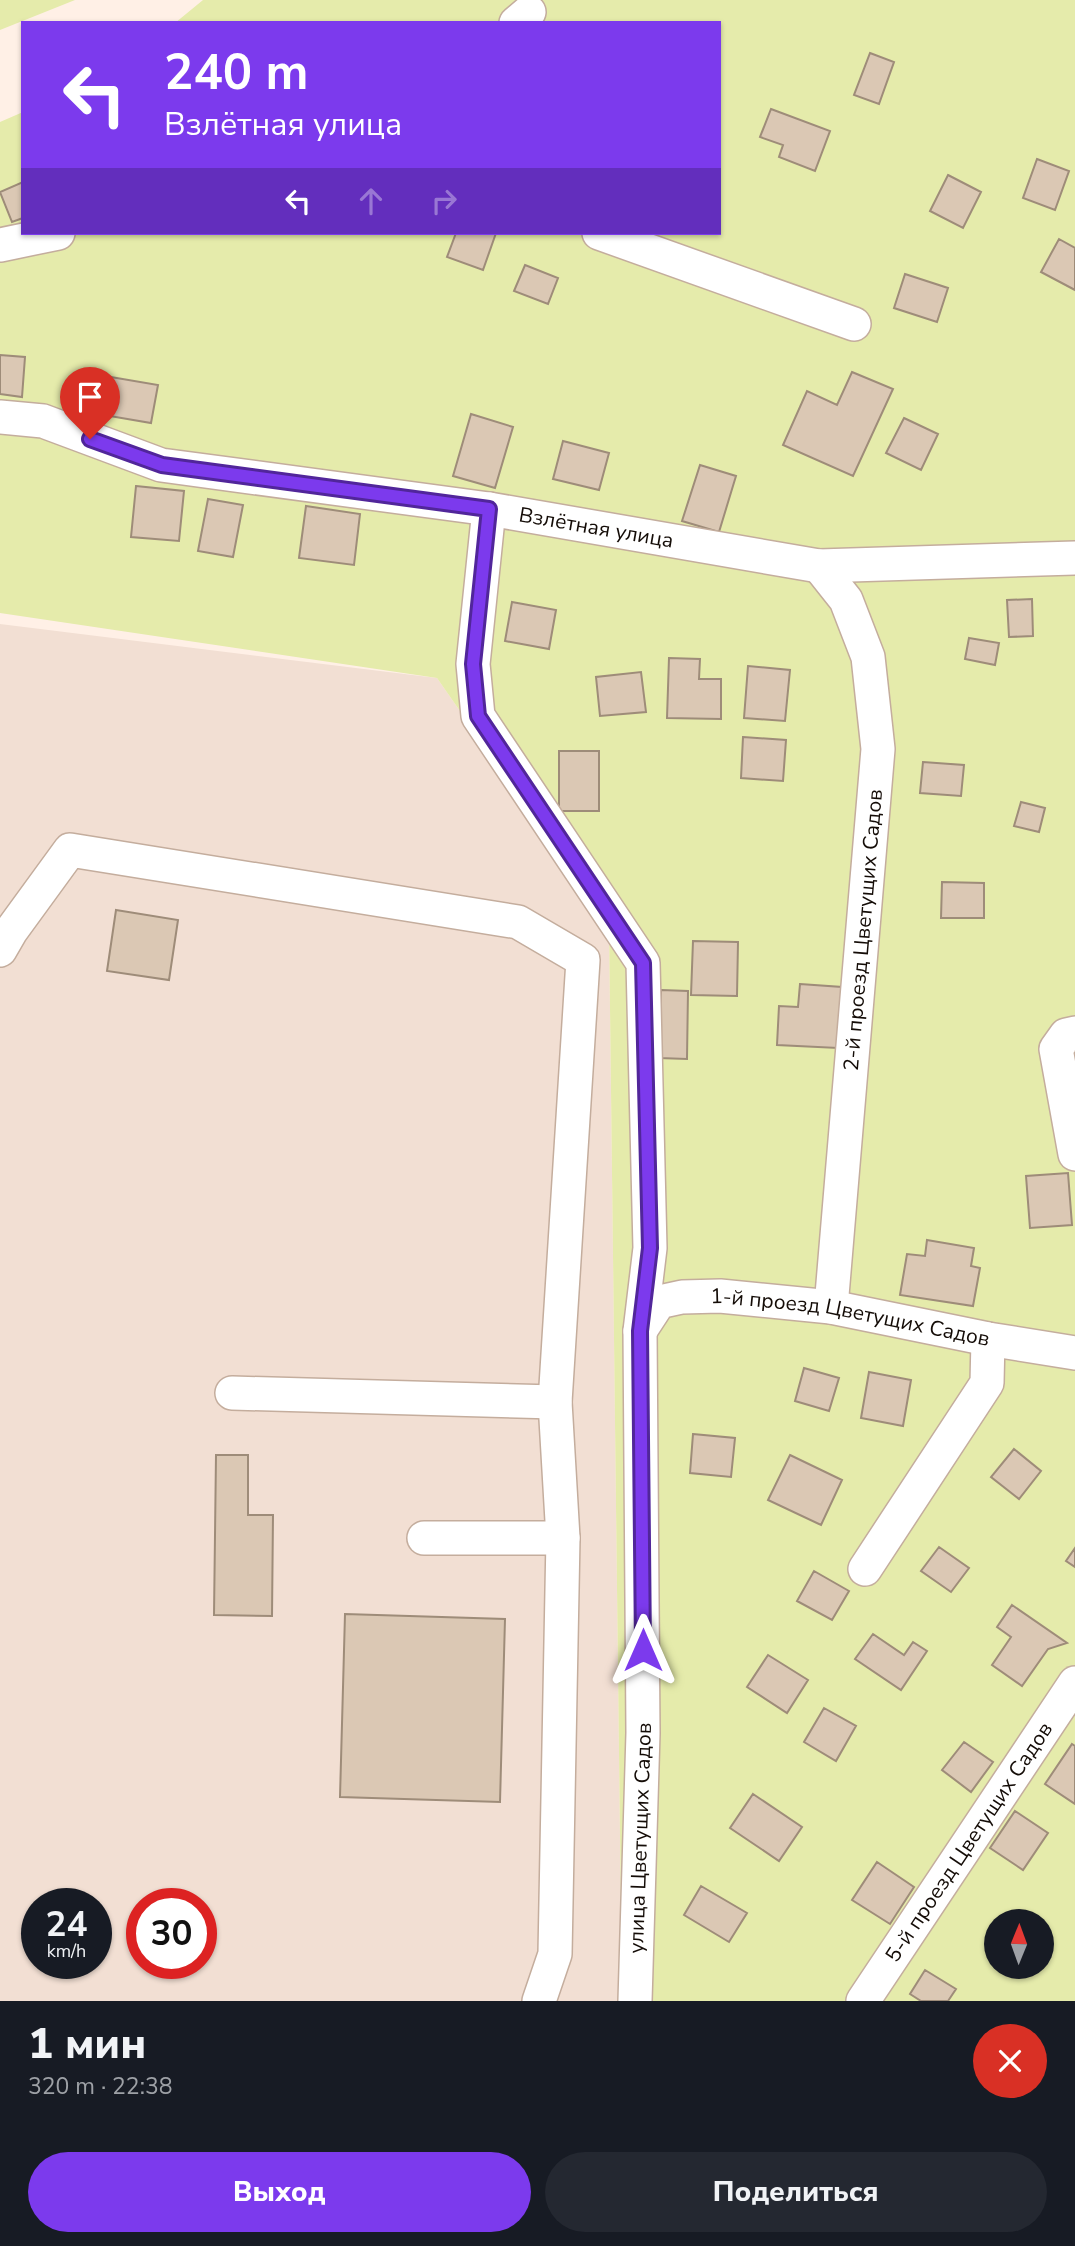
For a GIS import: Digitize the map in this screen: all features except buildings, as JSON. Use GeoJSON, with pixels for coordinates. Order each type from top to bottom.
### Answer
{"type":"FeatureCollection","features":[{"type":"Feature","properties":{"kind":"street"},"geometry":{"type":"LineString","coordinates":[[0,245],[48,235]]}},
{"type":"Feature","properties":{"kind":"street"},"geometry":{"type":"LineString","coordinates":[[605,235],[854,324]]}},
{"type":"Feature","properties":{"kind":"street","name":"Взлётная улица"},"geometry":{"type":"LineString","coordinates":[[0,417],[43,421],[162,465],[489,509],[819,566],[1075,558]]}},
{"type":"Feature","properties":{"kind":"street","name":"улица Цветущих Садов"},"geometry":{"type":"LineString","coordinates":[[489,509],[473,664],[478,716],[643,963],[650,1248],[640,1331],[643,1733],[635,2001]]}},
{"type":"Feature","properties":{"kind":"street","name":"2-й проезд Цветущих Садов"},"geometry":{"type":"LineString","coordinates":[[819,566],[845,600],[868,657],[878,749],[831,1307]]}},
{"type":"Feature","properties":{"kind":"street"},"geometry":{"type":"LineString","coordinates":[[4,936],[70,850],[518,922],[583,960],[555,1402],[563,1538],[555,1954],[539,2001]]}},
{"type":"Feature","properties":{"kind":"street"},"geometry":{"type":"LineString","coordinates":[[1075,1032],[1066,1035],[1056,1049],[1075,1154]]}},
{"type":"Feature","properties":{"kind":"street","name":"1-й проезд Цветущих Садов"},"geometry":{"type":"LineString","coordinates":[[640,1331],[659,1302],[682,1297],[720,1296],[831,1307],[988,1339],[1075,1353]]}},
{"type":"Feature","properties":{"kind":"street"},"geometry":{"type":"LineString","coordinates":[[865,1569],[987,1383],[988,1339]]}},
{"type":"Feature","properties":{"kind":"street"},"geometry":{"type":"LineString","coordinates":[[232,1393],[555,1402]]}},
{"type":"Feature","properties":{"kind":"street"},"geometry":{"type":"LineString","coordinates":[[424,1538],[563,1538]]}},
{"type":"Feature","properties":{"kind":"street","name":"5-й проезд Цветущих Садов"},"geometry":{"type":"LineString","coordinates":[[863,2001],[1075,1684]]}},
{"type":"Feature","properties":{"kind":"shaded area"},"geometry":{"type":"Polygon","coordinates":[[[0,624],[437,678],[609,925],[622,2001],[0,2001],[0,624]]]}},
{"type":"Feature","properties":{"kind":"green space"},"geometry":{"type":"Polygon","coordinates":[[[0,0],[75,0],[21,21],[0,30],[0,0]]]}},
{"type":"Feature","properties":{"kind":"green space"},"geometry":{"type":"Polygon","coordinates":[[[203,0],[1075,0],[1075,2001],[622,2001],[609,925],[437,678],[0,613],[0,122],[21,113],[21,235],[721,235],[721,21],[177,21],[203,0]]]}},
{"type":"Feature","properties":{"kind":"route"},"geometry":{"type":"LineString","coordinates":[[90,439],[162,465],[489,509],[473,664],[478,716],[643,963],[650,1248],[640,1331],[643,1650]]}}]}
